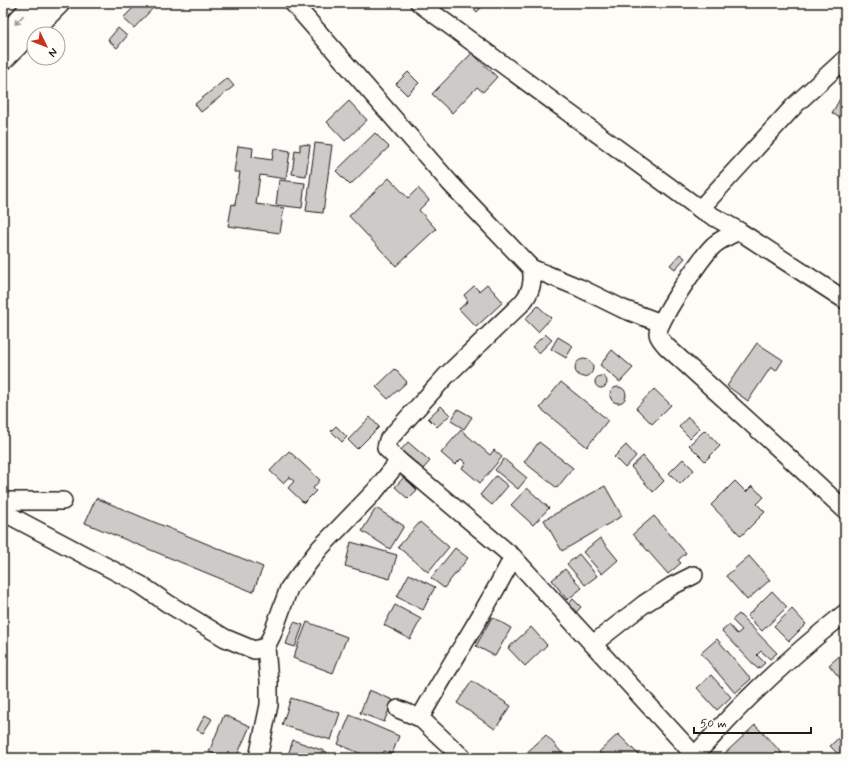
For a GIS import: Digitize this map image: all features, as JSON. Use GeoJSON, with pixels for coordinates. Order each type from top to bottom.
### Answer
{"type":"FeatureCollection","features":[{"type":"Feature","properties":{"kind":"main road"},"geometry":{"type":"LineString","coordinates":[[3,38],[35,3]]}},
{"type":"Feature","properties":{"kind":"main road"},"geometry":{"type":"LineString","coordinates":[[3,59],[59,3]]}},
{"type":"Feature","properties":{"kind":"street"},"geometry":{"type":"LineString","coordinates":[[293,3],[450,183],[531,268],[580,288],[623,310],[661,323]]}},
{"type":"Feature","properties":{"kind":"street"},"geometry":{"type":"LineString","coordinates":[[419,3],[700,209],[739,231],[845,300]]}},
{"type":"Feature","properties":{"kind":"street"},"geometry":{"type":"LineString","coordinates":[[700,209],[796,104],[845,59]]}},
{"type":"Feature","properties":{"kind":"street"},"geometry":{"type":"LineString","coordinates":[[739,231],[715,244],[705,255],[682,288],[661,323],[658,330],[658,335],[666,346],[786,454],[845,510]]}},
{"type":"Feature","properties":{"kind":"street"},"geometry":{"type":"LineString","coordinates":[[531,268],[533,276],[531,290],[522,303],[446,376],[388,440],[386,448],[399,461],[513,557],[696,757],[727,720],[769,679],[809,642],[845,613]]}},
{"type":"Feature","properties":{"kind":"street"},"geometry":{"type":"LineString","coordinates":[[258,758],[269,705],[269,681],[266,647],[272,635],[289,588],[320,548],[375,491],[399,461]]}},
{"type":"Feature","properties":{"kind":"street"},"geometry":{"type":"LineString","coordinates":[[3,501],[63,501]]}},
{"type":"Feature","properties":{"kind":"street"},"geometry":{"type":"LineString","coordinates":[[3,512],[141,585],[167,603],[225,638],[254,650],[266,647]]}},
{"type":"Feature","properties":{"kind":"street"},"geometry":{"type":"LineString","coordinates":[[420,718],[447,669],[496,591],[513,557]]}},
{"type":"Feature","properties":{"kind":"street"},"geometry":{"type":"LineString","coordinates":[[594,644],[644,604],[672,586],[694,575]]}},
{"type":"Feature","properties":{"kind":"street"},"geometry":{"type":"LineString","coordinates":[[398,709],[420,718],[463,758]]}},
{"type":"Feature","properties":{"kind":"building"},"geometry":{"type":"Polygon","coordinates":[[[138,3],[158,3],[134,28],[123,18],[138,3]]]}},
{"type":"Feature","properties":{"kind":"building"},"geometry":{"type":"Polygon","coordinates":[[[476,3],[482,7],[477,12],[472,7],[476,3]]]}},
{"type":"Feature","properties":{"kind":"building"},"geometry":{"type":"Polygon","coordinates":[[[118,28],[127,36],[117,48],[108,40],[118,28]]]}},
{"type":"Feature","properties":{"kind":"building"},"geometry":{"type":"Polygon","coordinates":[[[472,53],[497,77],[483,92],[477,87],[452,113],[432,94],[472,53]]]}},
{"type":"Feature","properties":{"kind":"building"},"geometry":{"type":"Polygon","coordinates":[[[408,72],[419,83],[407,95],[396,84],[408,72]]]}},
{"type":"Feature","properties":{"kind":"building"},"geometry":{"type":"Polygon","coordinates":[[[227,78],[234,86],[201,112],[195,104],[227,78]]]}},
{"type":"Feature","properties":{"kind":"building"},"geometry":{"type":"Polygon","coordinates":[[[845,90],[845,121],[832,113],[845,90]]]}},
{"type":"Feature","properties":{"kind":"building"},"geometry":{"type":"Polygon","coordinates":[[[349,101],[367,120],[345,141],[327,122],[349,101]]]}},
{"type":"Feature","properties":{"kind":"building"},"geometry":{"type":"Polygon","coordinates":[[[375,133],[389,147],[350,185],[336,171],[375,133]]]}},
{"type":"Feature","properties":{"kind":"building"},"geometry":{"type":"Polygon","coordinates":[[[315,143],[332,145],[323,213],[306,211],[315,143]]]}},
{"type":"Feature","properties":{"kind":"building"},"geometry":{"type":"Polygon","coordinates":[[[300,144],[310,145],[306,176],[292,174],[295,150],[300,151],[300,144]]]}},
{"type":"Feature","properties":{"kind":"building"},"geometry":{"type":"Polygon","coordinates":[[[238,146],[253,148],[252,157],[272,160],[274,148],[290,151],[286,179],[260,175],[256,204],[284,208],[280,233],[228,226],[232,204],[235,205],[240,172],[234,172],[238,146]]]}},
{"type":"Feature","properties":{"kind":"building"},"geometry":{"type":"Polygon","coordinates":[[[389,178],[408,198],[418,188],[429,200],[419,210],[436,229],[396,266],[349,216],[389,178]]]}},
{"type":"Feature","properties":{"kind":"building"},"geometry":{"type":"Polygon","coordinates":[[[279,180],[305,183],[302,208],[276,205],[279,180]]]}},
{"type":"Feature","properties":{"kind":"building"},"geometry":{"type":"Polygon","coordinates":[[[680,254],[685,258],[675,269],[670,265],[680,254]]]}},
{"type":"Feature","properties":{"kind":"building"},"geometry":{"type":"Polygon","coordinates":[[[487,284],[503,302],[476,327],[459,309],[468,301],[464,295],[474,286],[479,291],[487,284]]]}},
{"type":"Feature","properties":{"kind":"building"},"geometry":{"type":"Polygon","coordinates":[[[538,306],[551,318],[538,332],[525,319],[538,306]]]}},
{"type":"Feature","properties":{"kind":"building"},"geometry":{"type":"Polygon","coordinates":[[[545,334],[552,340],[539,353],[532,347],[545,334]]]}},
{"type":"Feature","properties":{"kind":"building"},"geometry":{"type":"Polygon","coordinates":[[[558,337],[573,346],[566,358],[551,349],[558,337]]]}},
{"type":"Feature","properties":{"kind":"building"},"geometry":{"type":"Polygon","coordinates":[[[757,343],[783,360],[776,371],[771,367],[748,401],[727,386],[757,343]]]}},
{"type":"Feature","properties":{"kind":"building"},"geometry":{"type":"Polygon","coordinates":[[[612,350],[633,368],[620,382],[600,365],[612,350]]]}},
{"type":"Feature","properties":{"kind":"building"},"geometry":{"type":"Polygon","coordinates":[[[584,359],[590,362],[593,368],[590,374],[584,377],[578,374],[575,368],[578,362],[584,359]]]}},
{"type":"Feature","properties":{"kind":"building"},"geometry":{"type":"Polygon","coordinates":[[[395,369],[407,382],[388,399],[376,387],[395,369]]]}},
{"type":"Feature","properties":{"kind":"building"},"geometry":{"type":"Polygon","coordinates":[[[599,376],[603,376],[607,382],[603,388],[599,388],[595,384],[595,380],[599,376]]]}},
{"type":"Feature","properties":{"kind":"building"},"geometry":{"type":"Polygon","coordinates":[[[561,382],[608,420],[587,447],[540,408],[561,382]]]}},
{"type":"Feature","properties":{"kind":"building"},"geometry":{"type":"Polygon","coordinates":[[[618,387],[624,389],[626,395],[624,401],[618,403],[612,401],[610,395],[612,389],[618,387]]]}},
{"type":"Feature","properties":{"kind":"building"},"geometry":{"type":"Polygon","coordinates":[[[654,389],[671,405],[652,424],[636,408],[654,389]]]}},
{"type":"Feature","properties":{"kind":"building"},"geometry":{"type":"Polygon","coordinates":[[[441,406],[450,415],[437,427],[428,418],[441,406]]]}},
{"type":"Feature","properties":{"kind":"building"},"geometry":{"type":"Polygon","coordinates":[[[458,409],[472,417],[464,429],[451,421],[458,409]]]}},
{"type":"Feature","properties":{"kind":"building"},"geometry":{"type":"Polygon","coordinates":[[[370,417],[379,427],[357,449],[348,440],[370,417]]]}},
{"type":"Feature","properties":{"kind":"building"},"geometry":{"type":"Polygon","coordinates":[[[688,417],[700,428],[690,438],[679,427],[688,417]]]}},
{"type":"Feature","properties":{"kind":"building"},"geometry":{"type":"Polygon","coordinates":[[[336,426],[347,437],[342,442],[331,431],[336,426]]]}},
{"type":"Feature","properties":{"kind":"building"},"geometry":{"type":"Polygon","coordinates":[[[461,430],[490,455],[494,450],[502,457],[480,483],[462,468],[466,463],[461,459],[455,465],[441,453],[461,430]]]}},
{"type":"Feature","properties":{"kind":"building"},"geometry":{"type":"Polygon","coordinates":[[[705,430],[720,446],[705,461],[689,445],[705,430]]]}},
{"type":"Feature","properties":{"kind":"building"},"geometry":{"type":"Polygon","coordinates":[[[408,442],[430,461],[423,469],[401,450],[408,442]]]}},
{"type":"Feature","properties":{"kind":"building"},"geometry":{"type":"Polygon","coordinates":[[[539,442],[573,468],[557,488],[524,462],[539,442]]]}},
{"type":"Feature","properties":{"kind":"building"},"geometry":{"type":"Polygon","coordinates":[[[626,445],[636,456],[625,468],[614,457],[626,445]]]}},
{"type":"Feature","properties":{"kind":"building"},"geometry":{"type":"Polygon","coordinates":[[[289,451],[320,480],[313,488],[316,491],[304,503],[288,488],[294,481],[289,477],[283,483],[270,471],[289,451]]]}},
{"type":"Feature","properties":{"kind":"building"},"geometry":{"type":"Polygon","coordinates":[[[643,456],[664,481],[653,492],[631,467],[643,456]]]}},
{"type":"Feature","properties":{"kind":"building"},"geometry":{"type":"Polygon","coordinates":[[[504,459],[527,478],[518,489],[495,470],[504,459]]]}},
{"type":"Feature","properties":{"kind":"building"},"geometry":{"type":"Polygon","coordinates":[[[683,459],[694,470],[680,484],[669,473],[683,459]]]}},
{"type":"Feature","properties":{"kind":"building"},"geometry":{"type":"Polygon","coordinates":[[[496,476],[508,486],[492,505],[480,495],[496,476]]]}},
{"type":"Feature","properties":{"kind":"building"},"geometry":{"type":"Polygon","coordinates":[[[404,477],[417,490],[408,499],[395,487],[404,477]]]}},
{"type":"Feature","properties":{"kind":"building"},"geometry":{"type":"Polygon","coordinates":[[[735,481],[746,492],[752,486],[764,497],[757,504],[765,512],[741,536],[711,505],[735,481]]]}},
{"type":"Feature","properties":{"kind":"building"},"geometry":{"type":"Polygon","coordinates":[[[605,486],[622,516],[562,551],[544,520],[605,486]]]}},
{"type":"Feature","properties":{"kind":"building"},"geometry":{"type":"Polygon","coordinates":[[[527,488],[549,508],[533,525],[511,505],[527,488]]]}},
{"type":"Feature","properties":{"kind":"building"},"geometry":{"type":"Polygon","coordinates":[[[96,498],[263,567],[253,592],[85,523],[96,498]]]}},
{"type":"Feature","properties":{"kind":"building"},"geometry":{"type":"Polygon","coordinates":[[[376,508],[404,526],[390,549],[362,531],[376,508]]]}},
{"type":"Feature","properties":{"kind":"building"},"geometry":{"type":"Polygon","coordinates":[[[654,516],[686,553],[678,560],[681,563],[668,574],[633,534],[654,516]]]}},
{"type":"Feature","properties":{"kind":"building"},"geometry":{"type":"Polygon","coordinates":[[[420,522],[449,547],[428,572],[398,547],[420,522]]]}},
{"type":"Feature","properties":{"kind":"building"},"geometry":{"type":"Polygon","coordinates":[[[600,538],[618,560],[602,574],[583,552],[600,538]]]}},
{"type":"Feature","properties":{"kind":"building"},"geometry":{"type":"Polygon","coordinates":[[[351,542],[397,555],[390,579],[345,566],[351,542]]]}},
{"type":"Feature","properties":{"kind":"building"},"geometry":{"type":"Polygon","coordinates":[[[455,548],[468,558],[444,588],[431,578],[455,548]]]}},
{"type":"Feature","properties":{"kind":"building"},"geometry":{"type":"Polygon","coordinates":[[[579,554],[597,576],[585,585],[567,564],[579,554]]]}},
{"type":"Feature","properties":{"kind":"building"},"geometry":{"type":"Polygon","coordinates":[[[749,556],[770,580],[747,600],[726,576],[749,556]]]}},
{"type":"Feature","properties":{"kind":"building"},"geometry":{"type":"Polygon","coordinates":[[[565,569],[582,588],[567,600],[552,580],[565,569]]]}},
{"type":"Feature","properties":{"kind":"building"},"geometry":{"type":"Polygon","coordinates":[[[409,574],[435,587],[423,610],[397,597],[409,574]]]}},
{"type":"Feature","properties":{"kind":"building"},"geometry":{"type":"Polygon","coordinates":[[[772,591],[787,607],[762,631],[747,616],[772,591]]]}},
{"type":"Feature","properties":{"kind":"building"},"geometry":{"type":"Polygon","coordinates":[[[573,599],[581,607],[571,618],[563,610],[573,599]]]}},
{"type":"Feature","properties":{"kind":"building"},"geometry":{"type":"Polygon","coordinates":[[[395,605],[421,619],[410,639],[384,625],[395,605]]]}},
{"type":"Feature","properties":{"kind":"building"},"geometry":{"type":"Polygon","coordinates":[[[792,609],[806,624],[789,641],[774,626],[792,609]]]}},
{"type":"Feature","properties":{"kind":"building"},"geometry":{"type":"Polygon","coordinates":[[[739,614],[777,653],[770,659],[761,651],[757,655],[765,663],[758,669],[722,631],[729,625],[737,634],[742,630],[732,620],[739,614]]]}},
{"type":"Feature","properties":{"kind":"building"},"geometry":{"type":"Polygon","coordinates":[[[492,617],[511,628],[495,656],[476,646],[492,617]]]}},
{"type":"Feature","properties":{"kind":"building"},"geometry":{"type":"Polygon","coordinates":[[[294,622],[303,625],[295,647],[286,644],[294,622]]]}},
{"type":"Feature","properties":{"kind":"building"},"geometry":{"type":"Polygon","coordinates":[[[307,622],[347,637],[333,673],[293,658],[307,622]]]}},
{"type":"Feature","properties":{"kind":"building"},"geometry":{"type":"Polygon","coordinates":[[[531,627],[547,645],[525,666],[508,648],[531,627]]]}},
{"type":"Feature","properties":{"kind":"building"},"geometry":{"type":"Polygon","coordinates":[[[717,639],[751,679],[735,693],[701,653],[717,639]]]}},
{"type":"Feature","properties":{"kind":"building"},"geometry":{"type":"Polygon","coordinates":[[[845,651],[845,684],[829,665],[845,651]]]}},
{"type":"Feature","properties":{"kind":"building"},"geometry":{"type":"Polygon","coordinates":[[[711,675],[731,697],[717,710],[697,688],[711,675]]]}},
{"type":"Feature","properties":{"kind":"building"},"geometry":{"type":"Polygon","coordinates":[[[472,681],[511,706],[495,729],[457,703],[472,681]]]}},
{"type":"Feature","properties":{"kind":"building"},"geometry":{"type":"Polygon","coordinates":[[[369,690],[393,700],[384,722],[360,713],[369,690]]]}},
{"type":"Feature","properties":{"kind":"building"},"geometry":{"type":"Polygon","coordinates":[[[291,698],[340,713],[331,740],[282,725],[291,698]]]}},
{"type":"Feature","properties":{"kind":"building"},"geometry":{"type":"Polygon","coordinates":[[[205,715],[212,719],[203,733],[197,730],[205,715]]]}},
{"type":"Feature","properties":{"kind":"building"},"geometry":{"type":"Polygon","coordinates":[[[224,715],[250,726],[236,758],[225,758],[209,752],[224,715]]]}},
{"type":"Feature","properties":{"kind":"building"},"geometry":{"type":"Polygon","coordinates":[[[350,715],[399,736],[392,754],[384,751],[381,758],[371,758],[338,744],[350,715]]]}},
{"type":"Feature","properties":{"kind":"building"},"geometry":{"type":"Polygon","coordinates":[[[755,725],[782,753],[776,758],[720,758],[755,725]]]}},
{"type":"Feature","properties":{"kind":"building"},"geometry":{"type":"Polygon","coordinates":[[[845,732],[845,758],[842,758],[830,746],[845,732]]]}},
{"type":"Feature","properties":{"kind":"building"},"geometry":{"type":"Polygon","coordinates":[[[618,734],[642,758],[605,758],[599,752],[618,734]]]}},
{"type":"Feature","properties":{"kind":"building"},"geometry":{"type":"Polygon","coordinates":[[[546,735],[563,754],[558,758],[526,758],[524,755],[546,735]]]}},
{"type":"Feature","properties":{"kind":"building"},"geometry":{"type":"Polygon","coordinates":[[[293,740],[327,752],[325,758],[287,758],[293,740]]]}}]}
